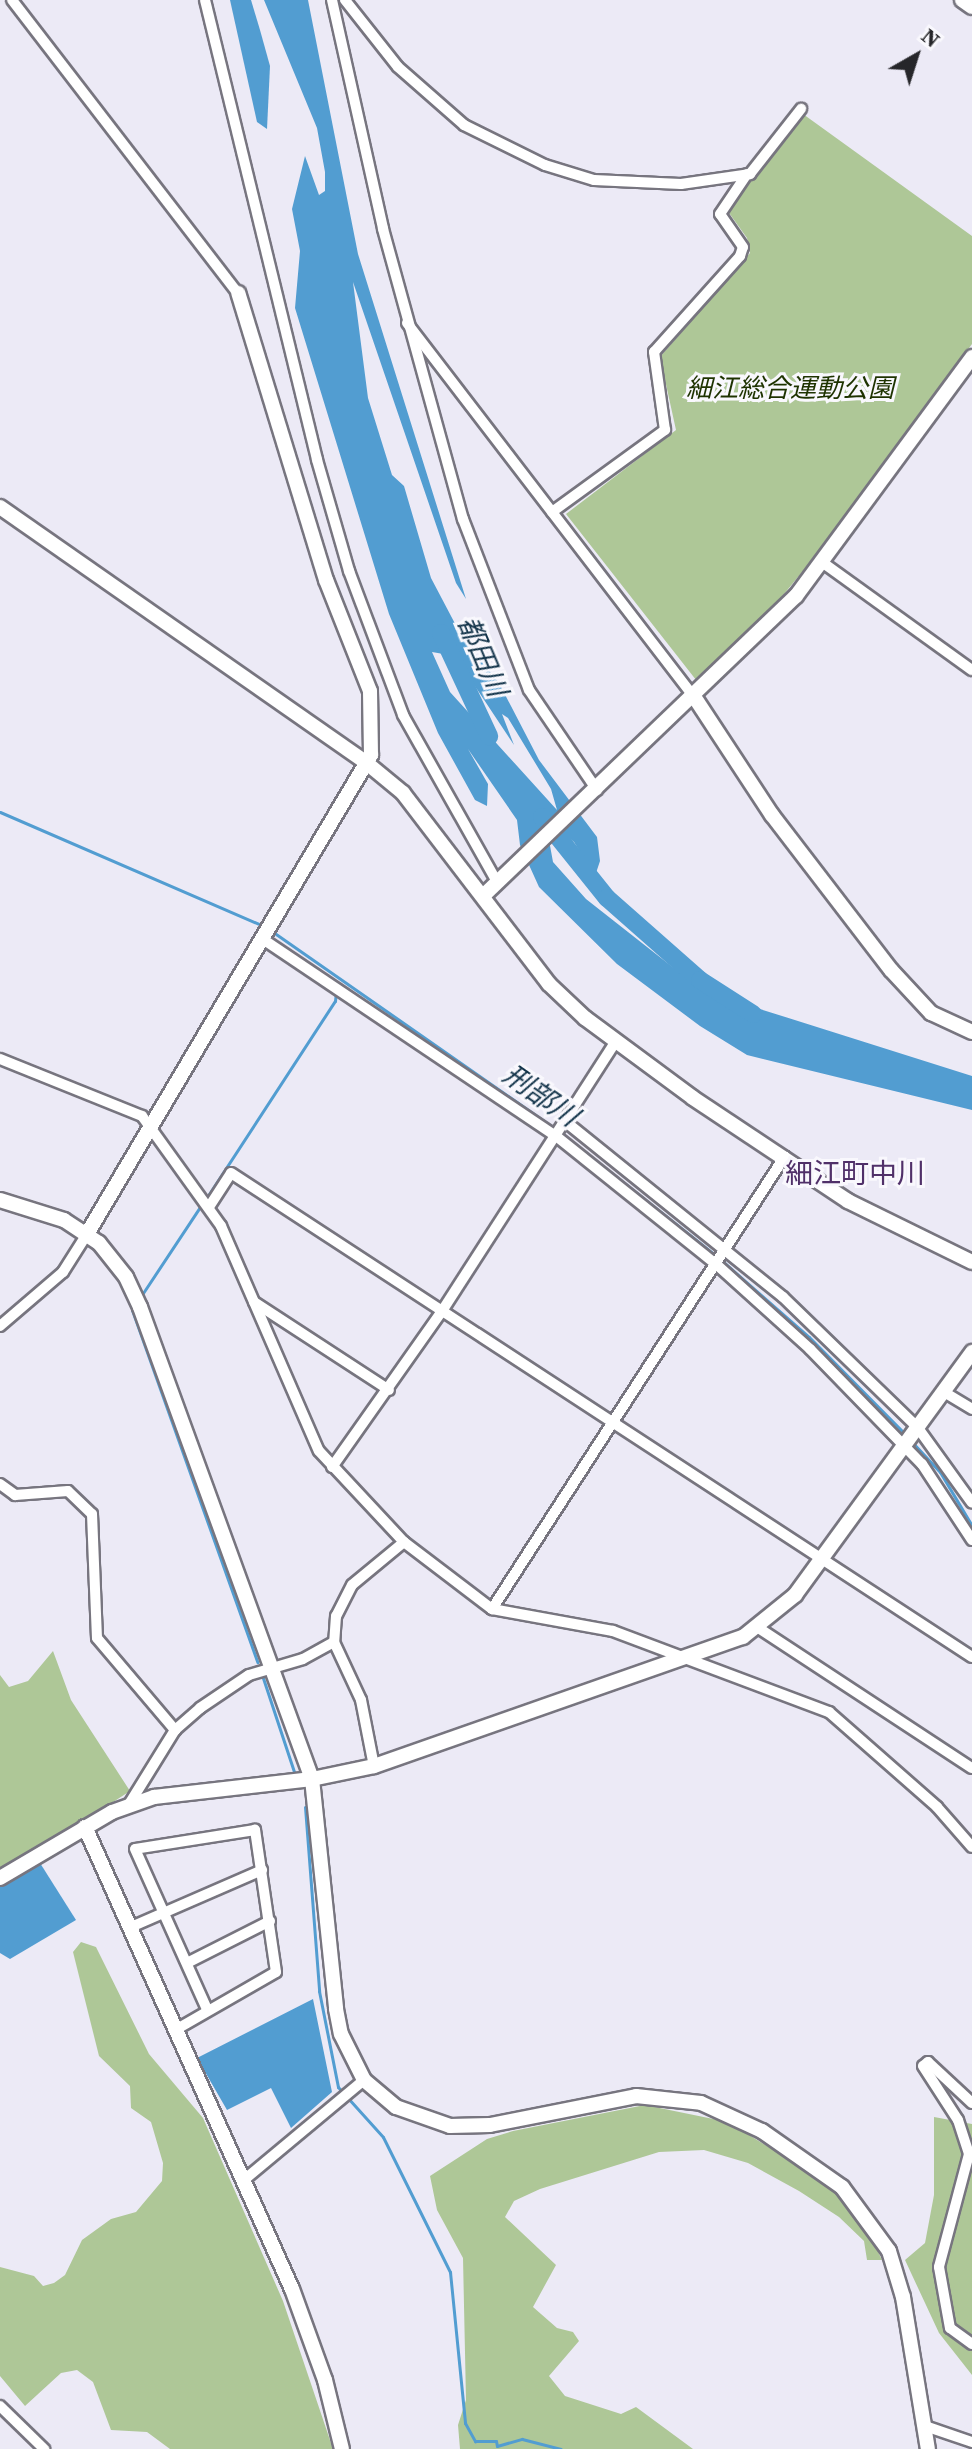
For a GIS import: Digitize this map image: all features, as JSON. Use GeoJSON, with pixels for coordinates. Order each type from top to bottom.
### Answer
{"type":"FeatureCollection","features":[{"type":"Feature","properties":{"kind":"street"},"geometry":{"type":"LineString","coordinates":[[0,1326],[63,1272],[368,764],[370,691],[326,580],[238,293],[12,0]]}},
{"type":"Feature","properties":{"kind":"street"},"geometry":{"type":"LineString","coordinates":[[205,0],[317,460],[349,571],[403,715],[501,879]]}},
{"type":"Feature","properties":{"kind":"street"},"geometry":{"type":"LineString","coordinates":[[332,0],[407,323],[492,603],[529,690],[595,791]]}},
{"type":"Feature","properties":{"kind":"street"},"geometry":{"type":"LineString","coordinates":[[345,0],[429,99],[464,125],[545,165],[594,180],[641,185],[757,171],[801,109]]}},
{"type":"Feature","properties":{"kind":"street"},"geometry":{"type":"LineString","coordinates":[[962,0],[972,7]]}},
{"type":"Feature","properties":{"kind":"street"},"geometry":{"type":"LineString","coordinates":[[552,512],[665,430],[654,352],[740,256],[743,247],[720,214],[747,174]]}},
{"type":"Feature","properties":{"kind":"street"},"geometry":{"type":"LineString","coordinates":[[407,323],[695,698],[772,815],[891,970],[931,1013],[972,1032]]}},
{"type":"Feature","properties":{"kind":"street"},"geometry":{"type":"LineString","coordinates":[[484,895],[695,698],[822,562],[972,357]]}},
{"type":"Feature","properties":{"kind":"street"},"geometry":{"type":"LineString","coordinates":[[0,507],[368,764],[424,814],[549,984],[616,1041],[848,1201],[972,1262]]}},
{"type":"Feature","properties":{"kind":"street"},"geometry":{"type":"LineString","coordinates":[[822,562],[972,670]]}},
{"type":"Feature","properties":{"kind":"street"},"geometry":{"type":"LineString","coordinates":[[268,933],[336,986],[556,1136],[716,1263],[810,1349],[906,1445],[940,1488],[972,1540]]}},
{"type":"Feature","properties":{"kind":"street"},"geometry":{"type":"LineString","coordinates":[[332,1467],[442,1311],[616,1041]]}},
{"type":"Feature","properties":{"kind":"street"},"geometry":{"type":"LineString","coordinates":[[0,1059],[142,1116],[209,1207],[319,1451],[404,1542],[492,1609],[613,1631],[691,1657],[829,1712],[937,1807],[972,1847]]}},
{"type":"Feature","properties":{"kind":"street"},"geometry":{"type":"LineString","coordinates":[[566,1122],[725,1250],[918,1429],[972,1503]]}},
{"type":"Feature","properties":{"kind":"street"},"geometry":{"type":"LineString","coordinates":[[492,1609],[785,1156]]}},
{"type":"Feature","properties":{"kind":"street"},"geometry":{"type":"LineString","coordinates":[[209,1207],[231,1173],[972,1657]]}},
{"type":"Feature","properties":{"kind":"street"},"geometry":{"type":"LineString","coordinates":[[0,1200],[64,1220],[87,1234],[113,1257],[140,1307],[312,1779],[336,2009],[341,2034],[364,2080],[396,2107],[450,2126],[490,2125],[636,2096],[701,2103],[762,2131],[842,2187],[883,2239],[903,2297],[928,2449]]}},
{"type":"Feature","properties":{"kind":"street"},"geometry":{"type":"LineString","coordinates":[[254,1302],[389,1390]]}},
{"type":"Feature","properties":{"kind":"street"},"geometry":{"type":"LineString","coordinates":[[0,1878],[85,1827],[154,1797],[312,1779],[374,1766],[691,1657],[757,1627],[795,1595],[972,1352]]}},
{"type":"Feature","properties":{"kind":"street"},"geometry":{"type":"LineString","coordinates":[[944,1392],[972,1409]]}},
{"type":"Feature","properties":{"kind":"street"},"geometry":{"type":"LineString","coordinates":[[0,1484],[15,1495],[68,1491],[92,1514],[97,1638],[175,1730]]}},
{"type":"Feature","properties":{"kind":"street"},"geometry":{"type":"LineString","coordinates":[[374,1766],[365,1713],[334,1642],[341,1599],[364,1573],[404,1542]]}},
{"type":"Feature","properties":{"kind":"street"},"geometry":{"type":"LineString","coordinates":[[757,1627],[972,1768]]}},
{"type":"Feature","properties":{"kind":"street"},"geometry":{"type":"LineString","coordinates":[[128,1806],[175,1730],[249,1675],[274,1669],[334,1642]]}},
{"type":"Feature","properties":{"kind":"street"},"geometry":{"type":"LineString","coordinates":[[85,1827],[309,2328],[342,2449]]}},
{"type":"Feature","properties":{"kind":"street"},"geometry":{"type":"LineString","coordinates":[[177,2029],[276,1972],[255,1830],[135,1849],[207,2009]]}},
{"type":"Feature","properties":{"kind":"street"},"geometry":{"type":"LineString","coordinates":[[131,1927],[262,1870]]}},
{"type":"Feature","properties":{"kind":"street"},"geometry":{"type":"LineString","coordinates":[[187,1963],[270,1921]]}},
{"type":"Feature","properties":{"kind":"street"},"geometry":{"type":"LineString","coordinates":[[972,2103],[928,2062],[923,2066],[958,2120],[969,2154],[939,2267],[950,2328],[972,2344]]}},
{"type":"Feature","properties":{"kind":"street"},"geometry":{"type":"LineString","coordinates":[[244,2180],[364,2080]]}},
{"type":"Feature","properties":{"kind":"street"},"geometry":{"type":"LineString","coordinates":[[0,2406],[44,2449]]}},
{"type":"Feature","properties":{"kind":"street"},"geometry":{"type":"LineString","coordinates":[[925,2426],[972,2442]]}},
{"type":"Feature","properties":{"kind":"green space","name":"細江総合運動公園"},"geometry":{"type":"Polygon","coordinates":[[[803,114],[972,236],[972,344],[820,550],[748,638],[700,685],[566,514],[676,430],[660,357],[750,253],[747,238],[727,210],[803,114]]]}},
{"type":"Feature","properties":{"kind":"green space"},"geometry":{"type":"Polygon","coordinates":[[[53,1651],[71,1700],[130,1791],[0,1876],[0,1675],[9,1687],[28,1681],[53,1651]]]}},
{"type":"Feature","properties":{"kind":"green space"},"geometry":{"type":"Polygon","coordinates":[[[81,1942],[96,1947],[149,2054],[203,2118],[283,2301],[333,2449],[170,2449],[147,2432],[111,2430],[93,2382],[77,2370],[61,2373],[25,2406],[0,2376],[0,2267],[34,2276],[43,2286],[54,2283],[65,2275],[82,2240],[111,2219],[136,2212],[162,2181],[163,2163],[151,2122],[131,2108],[130,2086],[99,2056],[73,1952],[81,1942]]]}},
{"type":"Feature","properties":{"kind":"green space"},"geometry":{"type":"Polygon","coordinates":[[[645,2105],[728,2122],[801,2167],[835,2191],[867,2228],[882,2260],[867,2260],[864,2241],[839,2217],[799,2191],[748,2163],[704,2150],[659,2152],[540,2189],[514,2201],[505,2217],[556,2265],[533,2307],[557,2328],[573,2332],[579,2341],[549,2376],[565,2396],[621,2414],[636,2407],[693,2449],[460,2449],[458,2425],[466,2400],[463,2258],[437,2210],[430,2176],[487,2139],[645,2105]]]}},
{"type":"Feature","properties":{"kind":"green space"},"geometry":{"type":"Polygon","coordinates":[[[934,2117],[972,2124],[972,2375],[939,2333],[905,2260],[925,2243],[934,2195],[934,2117]]]}},
{"type":"Feature","properties":{"kind":"water"},"geometry":{"type":"Polygon","coordinates":[[[230,0],[251,0],[260,30],[270,66],[267,129],[257,122],[230,0]]]}},
{"type":"Feature","properties":{"kind":"water"},"geometry":{"type":"Polygon","coordinates":[[[264,0],[308,0],[358,254],[466,599],[456,583],[353,282],[368,398],[392,475],[404,486],[431,578],[461,635],[499,683],[539,760],[597,837],[600,861],[595,876],[574,842],[545,818],[553,862],[586,899],[703,991],[972,1076],[972,1110],[747,1055],[700,1026],[617,964],[539,887],[520,845],[517,820],[468,749],[488,784],[487,806],[475,800],[438,733],[389,614],[295,308],[300,251],[292,209],[305,156],[319,195],[325,191],[317,128],[264,0]],[[432,652],[450,692],[557,810],[551,789],[508,718],[502,714],[514,745],[455,656],[432,652]]]}},
{"type":"Feature","properties":{"kind":"water"},"geometry":{"type":"Polygon","coordinates":[[[40,1863],[76,1920],[10,1959],[0,1953],[0,1887],[40,1863]]]}},
{"type":"Feature","properties":{"kind":"water"},"geometry":{"type":"Polygon","coordinates":[[[313,1999],[332,2092],[291,2128],[271,2088],[227,2110],[197,2058],[313,1999]]]}},
{"type":"Feature","properties":{"kind":"waterway","name":"都田川"},"geometry":{"type":"LineString","coordinates":[[441,633],[489,736]]}},
{"type":"Feature","properties":{"kind":"waterway","name":"刑部川"},"geometry":{"type":"LineString","coordinates":[[0,812],[263,926]]}},
{"type":"Feature","properties":{"kind":"waterway","name":"都田川"},"geometry":{"type":"LineString","coordinates":[[542,817],[607,898],[700,980],[753,1014]]}},
{"type":"Feature","properties":{"kind":"waterway","name":"刑部川"},"geometry":{"type":"LineString","coordinates":[[273,932],[555,1129]]}},
{"type":"Feature","properties":{"kind":"waterway"},"geometry":{"type":"LineString","coordinates":[[209,1194],[335,1001],[336,991]]}},
{"type":"Feature","properties":{"kind":"waterway","name":"刑部川"},"geometry":{"type":"LineString","coordinates":[[561,1133],[715,1255]]}},
{"type":"Feature","properties":{"kind":"waterway"},"geometry":{"type":"LineString","coordinates":[[143,1293],[200,1207]]}},
{"type":"Feature","properties":{"kind":"waterway","name":"刑部川"},"geometry":{"type":"LineString","coordinates":[[721,1260],[809,1337],[907,1436]]}},
{"type":"Feature","properties":{"kind":"waterway"},"geometry":{"type":"LineString","coordinates":[[132,1310],[257,1662]]}},
{"type":"Feature","properties":{"kind":"waterway","name":"刑部川"},"geometry":{"type":"LineString","coordinates":[[912,1442],[940,1472],[972,1526]]}},
{"type":"Feature","properties":{"kind":"waterway"},"geometry":{"type":"LineString","coordinates":[[262,1675],[294,1772]]}},
{"type":"Feature","properties":{"kind":"waterway"},"geometry":{"type":"LineString","coordinates":[[305,1807],[319,1991],[338,2087],[383,2137],[450,2272],[465,2423],[475,2441],[496,2441],[497,2446],[522,2439],[561,2449]]}},
{"type":"Feature","properties":{"kind":"district","name":"細江町中川"},"geometry":{"type":"Point","coordinates":[855,1173]}}]}
